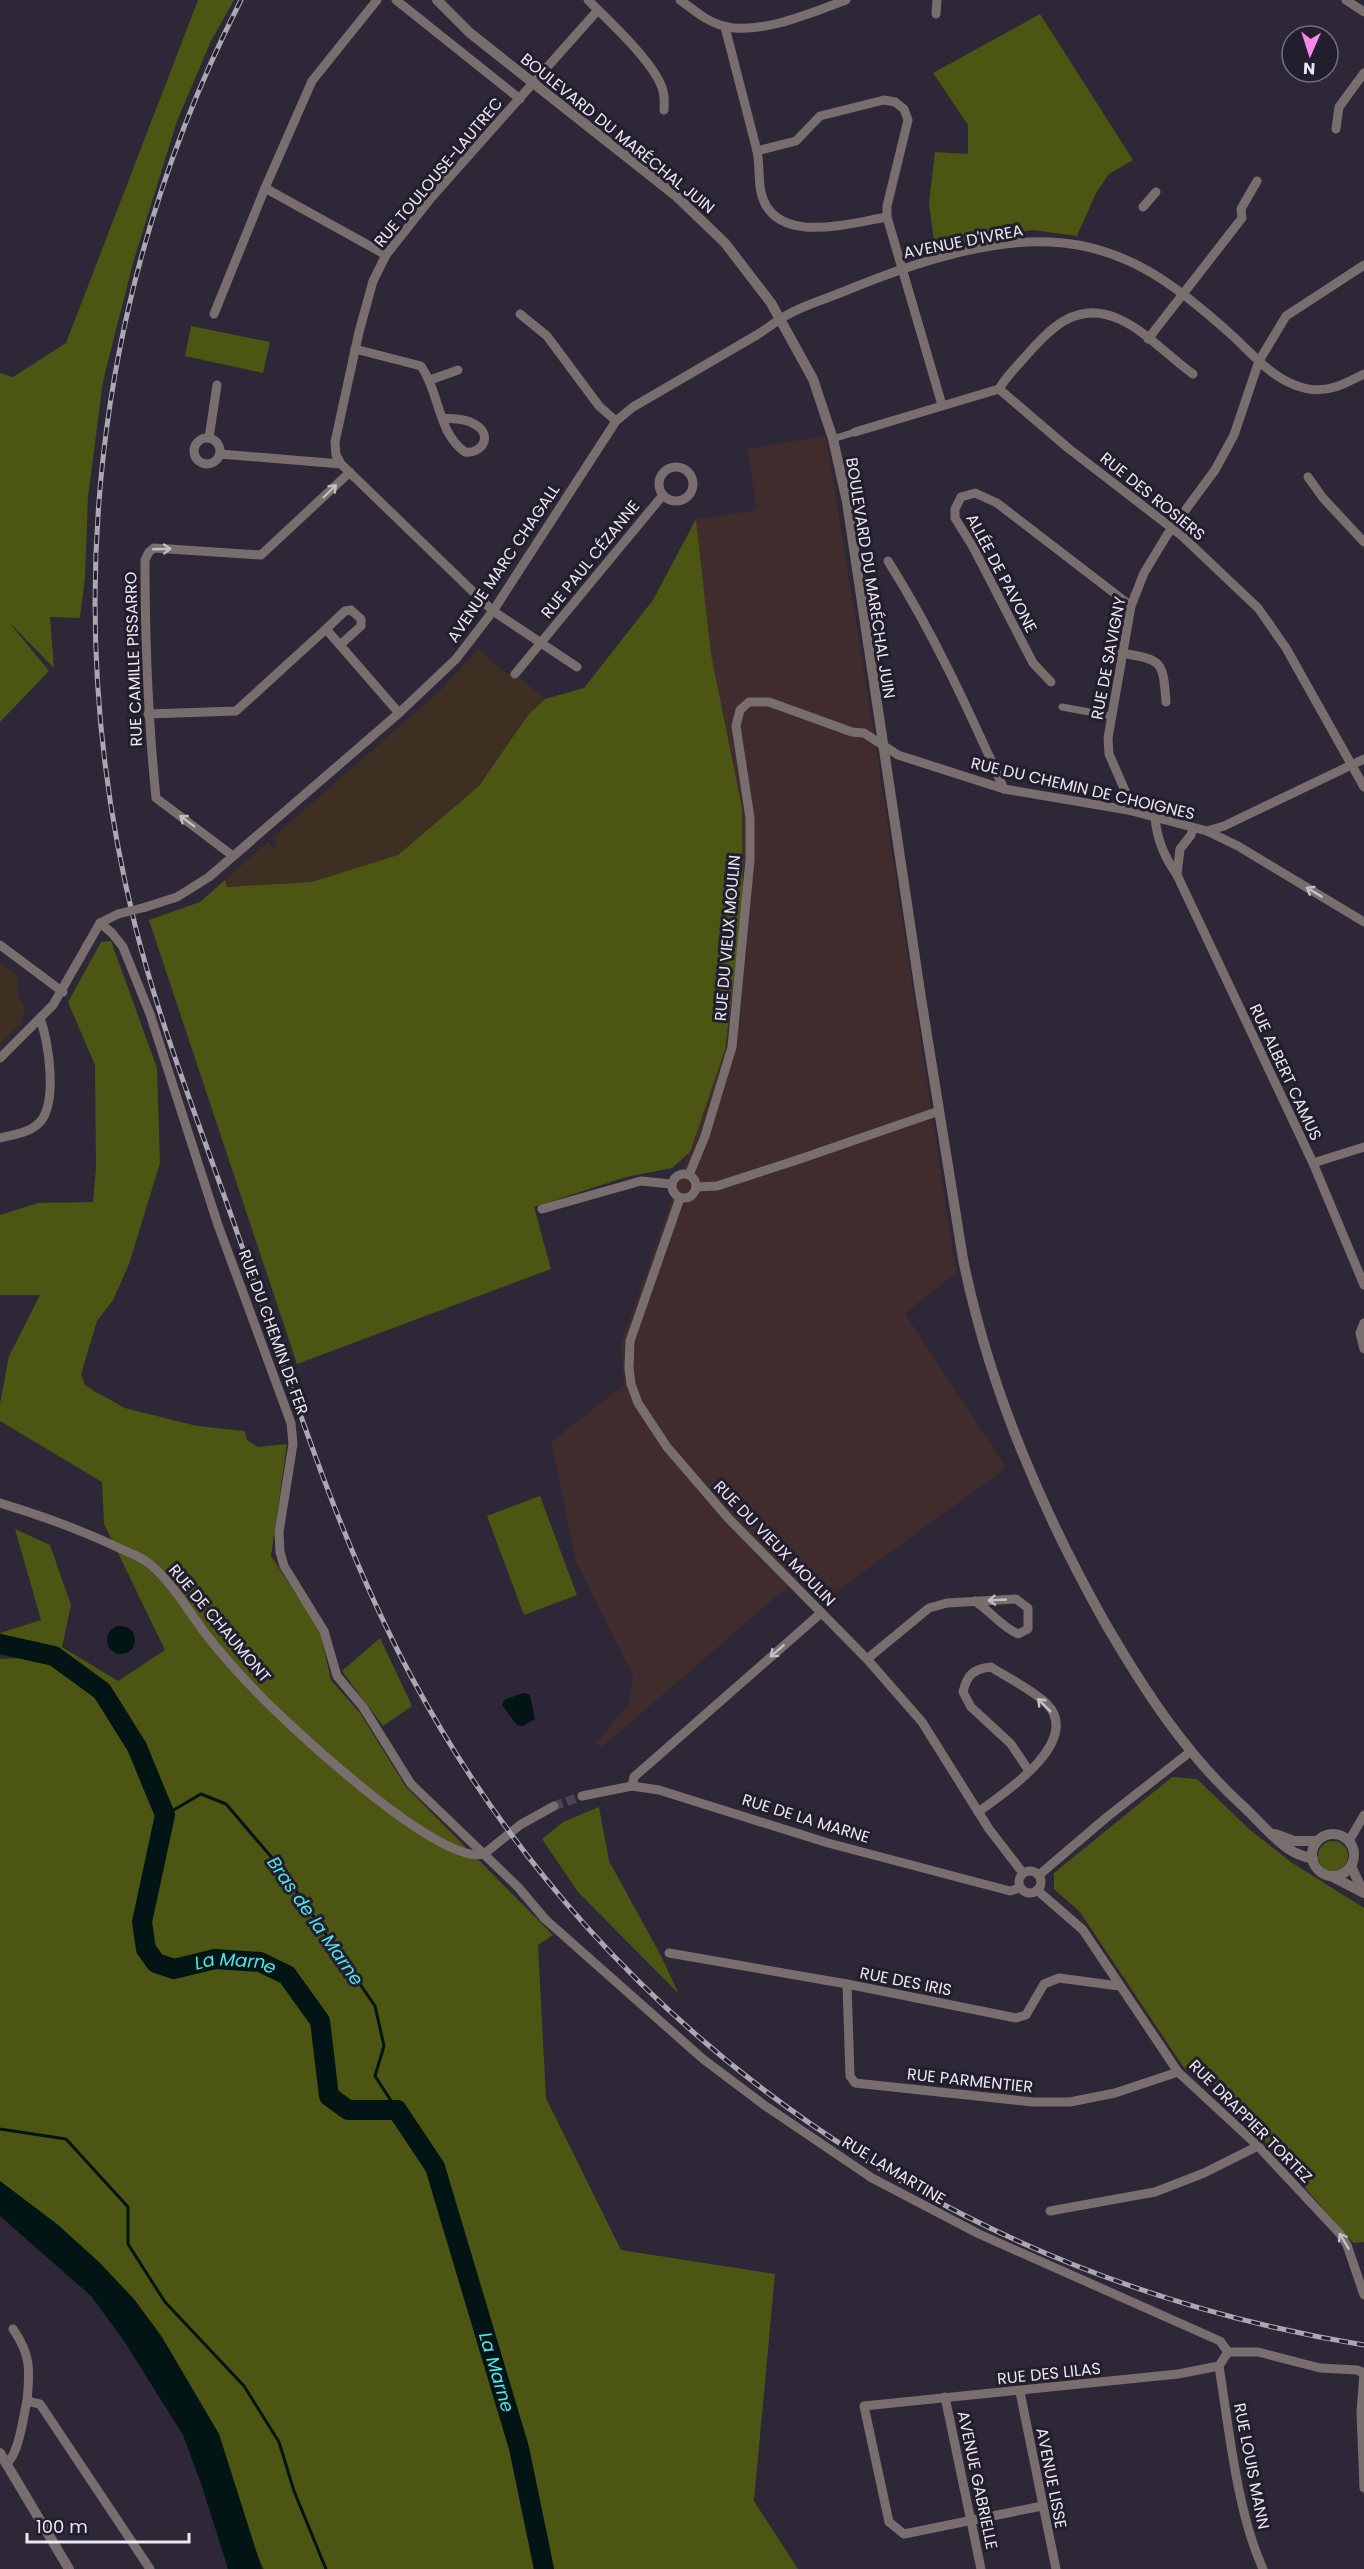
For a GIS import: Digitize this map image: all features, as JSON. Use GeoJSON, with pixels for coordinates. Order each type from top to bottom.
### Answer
{"type":"FeatureCollection","features":[{"type":"Feature","properties":{"kind":"street"},"geometry":{"type":"LineString","coordinates":[[214,314],[265,188],[312,81],[377,0]]}},
{"type":"Feature","properties":{"kind":"street"},"geometry":{"type":"LineString","coordinates":[[396,0],[520,99]]}},
{"type":"Feature","properties":{"kind":"street","name":"BOULEVARD DU MARÉCHAL JUIN"},"geometry":{"type":"LineString","coordinates":[[437,0],[470,33],[675,195],[707,224],[758,283],[781,319],[813,379],[833,439],[847,502],[939,1111],[970,1294],[1004,1407],[1026,1466],[1054,1528],[1104,1620],[1161,1714],[1190,1752],[1233,1797],[1290,1851],[1313,1859]]}},
{"type":"Feature","properties":{"kind":"street"},"geometry":{"type":"LineString","coordinates":[[588,0],[649,66],[663,91],[663,110]]}},
{"type":"Feature","properties":{"kind":"street"},"geometry":{"type":"LineString","coordinates":[[680,0],[706,19],[725,27],[755,27],[806,14],[846,0]]}},
{"type":"Feature","properties":{"kind":"street"},"geometry":{"type":"LineString","coordinates":[[936,14],[938,0]]}},
{"type":"Feature","properties":{"kind":"street"},"geometry":{"type":"LineString","coordinates":[[1346,0],[1364,12]]}},
{"type":"Feature","properties":{"kind":"street","name":"RUE TOULOUSE-LAUTREC"},"geometry":{"type":"LineString","coordinates":[[341,464],[336,455],[336,432],[373,281],[386,255],[431,198],[535,84],[598,10]]}},
{"type":"Feature","properties":{"kind":"street"},"geometry":{"type":"LineString","coordinates":[[725,27],[757,151],[761,193],[769,211],[788,224],[813,229],[887,217]]}},
{"type":"Feature","properties":{"kind":"street"},"geometry":{"type":"LineString","coordinates":[[1336,129],[1339,107],[1364,74]]}},
{"type":"Feature","properties":{"kind":"street"},"geometry":{"type":"LineString","coordinates":[[757,151],[796,141],[820,116],[884,100],[895,102],[904,109],[908,120],[887,206],[887,217],[942,405]]}},
{"type":"Feature","properties":{"kind":"street"},"geometry":{"type":"LineString","coordinates":[[1148,339],[1242,218],[1241,209],[1257,180]]}},
{"type":"Feature","properties":{"kind":"street"},"geometry":{"type":"LineString","coordinates":[[265,188],[386,255]]}},
{"type":"Feature","properties":{"kind":"street"},"geometry":{"type":"LineString","coordinates":[[1143,207],[1156,192]]}},
{"type":"Feature","properties":{"kind":"street","name":"AVENUE D'IVREA"},"geometry":{"type":"LineString","coordinates":[[781,319],[790,313],[901,268],[1006,244],[1048,242],[1086,245],[1129,259],[1163,278],[1282,379],[1314,390],[1341,386],[1364,374]]}},
{"type":"Feature","properties":{"kind":"street","name":"RUE DE SAVIGNY"},"geometry":{"type":"LineString","coordinates":[[1128,810],[1130,802],[1109,754],[1108,738],[1131,606],[1152,556],[1215,470],[1234,435],[1259,361],[1286,316],[1364,265]]}},
{"type":"Feature","properties":{"kind":"street"},"geometry":{"type":"LineString","coordinates":[[520,314],[547,336],[599,406],[616,421]]}},
{"type":"Feature","properties":{"kind":"street"},"geometry":{"type":"LineString","coordinates":[[833,439],[999,389],[1044,335],[1059,323],[1074,316],[1093,314],[1110,316],[1126,323],[1193,374]]}},
{"type":"Feature","properties":{"kind":"street","name":"AVENUE MARC CHAGALL"},"geometry":{"type":"LineString","coordinates":[[100,923],[118,914],[160,903],[188,891],[233,856],[399,713],[456,659],[493,611],[616,421],[633,407],[781,319]]}},
{"type":"Feature","properties":{"kind":"street"},"geometry":{"type":"LineString","coordinates":[[355,349],[421,366],[430,380],[447,434],[457,447],[465,452],[474,453],[481,449],[485,442],[484,434],[478,426],[466,420],[442,418]]}},
{"type":"Feature","properties":{"kind":"street"},"geometry":{"type":"LineString","coordinates":[[430,380],[458,370]]}},
{"type":"Feature","properties":{"kind":"street"},"geometry":{"type":"LineString","coordinates":[[209,438],[218,385]]}},
{"type":"Feature","properties":{"kind":"street","name":"RUE DES ROSIERS"},"geometry":{"type":"LineString","coordinates":[[999,389],[1068,448],[1172,529],[1258,608],[1269,622],[1364,787]]}},
{"type":"Feature","properties":{"kind":"street"},"geometry":{"type":"LineString","coordinates":[[209,438],[219,446],[220,454],[212,464],[203,464],[196,459],[195,446],[201,440],[209,438]]}},
{"type":"Feature","properties":{"kind":"street"},"geometry":{"type":"LineString","coordinates":[[220,454],[341,464],[493,611],[577,667]]}},
{"type":"Feature","properties":{"kind":"street","name":"RUE CAMILLE PISSARRO"},"geometry":{"type":"LineString","coordinates":[[233,856],[156,798],[148,714],[145,560],[154,548],[261,555],[350,472]]}},
{"type":"Feature","properties":{"kind":"street"},"geometry":{"type":"LineString","coordinates":[[1308,477],[1323,498],[1364,542]]}},
{"type":"Feature","properties":{"kind":"street","name":"ALLÉE DE PAVONE"},"geometry":{"type":"LineString","coordinates":[[1051,682],[1033,663],[973,547],[955,518],[955,509],[961,497],[975,493],[997,503],[1131,606]]}},
{"type":"Feature","properties":{"kind":"street","name":"RUE PAUL CÉZANNE"},"geometry":{"type":"LineString","coordinates":[[515,674],[663,495]]}},
{"type":"Feature","properties":{"kind":"street"},"geometry":{"type":"LineString","coordinates":[[888,561],[939,649],[1004,789]]}},
{"type":"Feature","properties":{"kind":"street"},"geometry":{"type":"LineString","coordinates":[[148,714],[236,711],[345,611],[351,610],[361,619],[361,626],[340,645]]}},
{"type":"Feature","properties":{"kind":"street"},"geometry":{"type":"LineString","coordinates":[[326,629],[399,713]]}},
{"type":"Feature","properties":{"kind":"street"},"geometry":{"type":"LineString","coordinates":[[1122,653],[1150,658],[1158,662],[1164,674],[1166,702]]}},
{"type":"Feature","properties":{"kind":"street","name":"RUE DU CHEMIN DE CHOIGNES"},"geometry":{"type":"LineString","coordinates":[[749,702],[769,702],[852,732],[864,733],[883,748],[898,755],[1004,789],[1128,810],[1207,831],[1238,846],[1364,922]]}},
{"type":"Feature","properties":{"kind":"street","name":"RUE DU VIEUX MOULIN"},"geometry":{"type":"LineString","coordinates":[[689,1175],[705,1136],[732,1047],[750,860],[750,818],[736,726],[740,710],[749,702]]}},
{"type":"Feature","properties":{"kind":"street"},"geometry":{"type":"LineString","coordinates":[[1062,707],[1111,716]]}},
{"type":"Feature","properties":{"kind":"street"},"geometry":{"type":"LineString","coordinates":[[1207,831],[1224,826],[1364,759]]}},
{"type":"Feature","properties":{"kind":"street","name":"RUE ALBERT CAMUS"},"geometry":{"type":"LineString","coordinates":[[1155,817],[1157,838],[1162,850],[1177,875],[1312,1164],[1364,1285]]}},
{"type":"Feature","properties":{"kind":"street"},"geometry":{"type":"LineString","coordinates":[[1177,875],[1180,849],[1191,835],[1193,828]]}},
{"type":"Feature","properties":{"kind":"street"},"geometry":{"type":"LineString","coordinates":[[1162,850],[1170,852],[1180,849]]}},
{"type":"Feature","properties":{"kind":"street"},"geometry":{"type":"LineString","coordinates":[[0,1058],[40,1019],[63,992],[100,923]]}},
{"type":"Feature","properties":{"kind":"street","name":"RUE DU CHEMIN DE FER"},"geometry":{"type":"LineString","coordinates":[[100,923],[123,947],[150,1014],[218,1225],[291,1423],[293,1444],[278,1542],[284,1566],[324,1631],[337,1676],[363,1707],[411,1784],[484,1854]]}},
{"type":"Feature","properties":{"kind":"street"},"geometry":{"type":"LineString","coordinates":[[0,945],[63,992]]}},
{"type":"Feature","properties":{"kind":"street"},"geometry":{"type":"LineString","coordinates":[[0,1138],[34,1128],[47,1112],[48,1047],[40,1019]]}},
{"type":"Feature","properties":{"kind":"street"},"geometry":{"type":"LineString","coordinates":[[696,1187],[727,1182],[939,1111]]}},
{"type":"Feature","properties":{"kind":"street"},"geometry":{"type":"LineString","coordinates":[[1312,1164],[1364,1147]]}},
{"type":"Feature","properties":{"kind":"street"},"geometry":{"type":"LineString","coordinates":[[678,1175],[689,1175],[696,1187],[691,1196],[680,1198],[673,1192],[671,1184],[678,1175]]}},
{"type":"Feature","properties":{"kind":"street"},"geometry":{"type":"LineString","coordinates":[[542,1209],[641,1181],[671,1184]]}},
{"type":"Feature","properties":{"kind":"street","name":"RUE DU VIEUX MOULIN"},"geometry":{"type":"LineString","coordinates":[[680,1198],[630,1341],[631,1384],[638,1403],[667,1447],[729,1519],[867,1659],[922,1722],[989,1829],[1023,1873]]}},
{"type":"Feature","properties":{"kind":"street"},"geometry":{"type":"LineString","coordinates":[[1364,1323],[1360,1333],[1364,1348]]}},
{"type":"Feature","properties":{"kind":"street","name":"RUE DE CHAUMONT"},"geometry":{"type":"LineString","coordinates":[[0,1503],[106,1542],[146,1561],[178,1594],[203,1630],[249,1684],[359,1785],[424,1832],[470,1855],[484,1854]]}},
{"type":"Feature","properties":{"kind":"street"},"geometry":{"type":"LineString","coordinates":[[867,1659],[929,1608],[947,1603],[975,1601],[1016,1599],[1028,1608],[1028,1629],[1018,1634],[1009,1630],[994,1614],[975,1601]]}},
{"type":"Feature","properties":{"kind":"street"},"geometry":{"type":"LineString","coordinates":[[632,1786],[634,1777],[821,1613]]}},
{"type":"Feature","properties":{"kind":"street"},"geometry":{"type":"LineString","coordinates":[[978,1812],[1029,1771],[1053,1745],[1057,1725],[1046,1703],[991,1667],[978,1668],[966,1678],[963,1692],[971,1707],[1011,1744],[1029,1771]]}},
{"type":"Feature","properties":{"kind":"street"},"geometry":{"type":"LineString","coordinates":[[1039,1875],[1107,1817],[1190,1752]]}},
{"type":"Feature","properties":{"kind":"street","name":"RUE DE LA MARNE"},"geometry":{"type":"LineString","coordinates":[[582,1796],[632,1786],[659,1790],[828,1843],[1010,1891],[1020,1888]]}},
{"type":"Feature","properties":{"kind":"street"},"geometry":{"type":"LineString","coordinates":[[484,1854],[520,1825],[554,1806]]}},
{"type":"Feature","properties":{"kind":"street"},"geometry":{"type":"LineString","coordinates":[[1349,1841],[1364,1815]]}},
{"type":"Feature","properties":{"kind":"street"},"geometry":{"type":"LineString","coordinates":[[1271,1833],[1294,1840],[1317,1841],[1333,1834],[1349,1841],[1354,1853],[1351,1866],[1342,1874],[1331,1876]]}},
{"type":"Feature","properties":{"kind":"street"},"geometry":{"type":"LineString","coordinates":[[1317,1841],[1313,1850],[1313,1859],[1319,1870],[1364,1893]]}},
{"type":"Feature","properties":{"kind":"street","name":"RUE LAMARTINE"},"geometry":{"type":"LineString","coordinates":[[484,1854],[576,1947],[704,2059],[764,2105],[828,2149],[872,2178],[922,2206],[1020,2253],[1220,2341],[1228,2352]]}},
{"type":"Feature","properties":{"kind":"street"},"geometry":{"type":"LineString","coordinates":[[1351,1866],[1364,1893]]}},
{"type":"Feature","properties":{"kind":"street"},"geometry":{"type":"LineString","coordinates":[[1030,1871],[1039,1875],[1041,1885],[1037,1890],[1028,1893],[1020,1888],[1019,1878],[1023,1873],[1030,1871]]}},
{"type":"Feature","properties":{"kind":"street","name":"RUE DRAPPIER TORTEZ"},"geometry":{"type":"LineString","coordinates":[[1037,1890],[1083,1930],[1178,2072],[1258,2146],[1340,2234],[1347,2245],[1364,2295]]}},
{"type":"Feature","properties":{"kind":"street","name":"RUE DES IRIS"},"geometry":{"type":"LineString","coordinates":[[669,1953],[847,1984],[1016,2018],[1026,2016],[1044,1984],[1059,1978],[1119,1986]]}},
{"type":"Feature","properties":{"kind":"street","name":"RUE PARMENTIER"},"geometry":{"type":"LineString","coordinates":[[847,1984],[850,2076],[855,2083],[1033,2102],[1070,2102],[1115,2093],[1178,2072]]}},
{"type":"Feature","properties":{"kind":"street"},"geometry":{"type":"LineString","coordinates":[[1050,2211],[1155,2192],[1204,2173],[1258,2146]]}},
{"type":"Feature","properties":{"kind":"street"},"geometry":{"type":"LineString","coordinates":[[6,2464],[15,2452],[27,2401],[30,2373],[24,2346],[13,2329]]}},
{"type":"Feature","properties":{"kind":"street"},"geometry":{"type":"LineString","coordinates":[[1219,2366],[1228,2352],[1258,2352],[1320,2368],[1357,2370],[1364,2373],[1360,2412],[1364,2488]]}},
{"type":"Feature","properties":{"kind":"street","name":"RUE DES LILAS"},"geometry":{"type":"LineString","coordinates":[[971,2521],[904,2534],[889,2522],[864,2406],[1020,2392],[1178,2374],[1219,2366]]}},
{"type":"Feature","properties":{"kind":"street","name":"RUE LOUIS MANN"},"geometry":{"type":"LineString","coordinates":[[1219,2366],[1252,2544],[1263,2569]]}},
{"type":"Feature","properties":{"kind":"street","name":"AVENUE LISSE"},"geometry":{"type":"LineString","coordinates":[[1020,2392],[1056,2569]]}},
{"type":"Feature","properties":{"kind":"street","name":"AVENUE GABRIELLE"},"geometry":{"type":"LineString","coordinates":[[945,2397],[981,2569]]}},
{"type":"Feature","properties":{"kind":"street"},"geometry":{"type":"LineString","coordinates":[[27,2401],[40,2404],[150,2569]]}},
{"type":"Feature","properties":{"kind":"street"},"geometry":{"type":"LineString","coordinates":[[0,2453],[69,2569]]}},
{"type":"Feature","properties":{"kind":"street"},"geometry":{"type":"LineString","coordinates":[[971,2521],[1042,2506]]}},
{"type":"Feature","properties":{"kind":"shaded area"},"geometry":{"type":"Polygon","coordinates":[[[826,436],[874,733],[956,1273],[905,1313],[1006,1468],[833,1594],[807,1570],[602,1747],[597,1742],[629,1703],[633,1677],[576,1561],[551,1442],[624,1385],[621,1344],[725,1050],[743,906],[742,808],[711,654],[696,519],[757,510],[747,449],[826,436]]]}},
{"type":"Feature","properties":{"kind":"shaded area"},"geometry":{"type":"Polygon","coordinates":[[[478,649],[506,673],[519,677],[545,699],[528,715],[479,786],[398,855],[312,882],[227,887],[225,880],[268,842],[273,848],[277,845],[272,838],[441,690],[478,649]]]}},
{"type":"Feature","properties":{"kind":"shaded area"},"geometry":{"type":"Polygon","coordinates":[[[0,962],[18,976],[18,997],[26,1007],[20,1024],[0,1044],[0,962]]]}},
{"type":"Feature","properties":{"kind":"shaded area"},"geometry":{"type":"Polygon","coordinates":[[[121,1626],[131,1630],[135,1640],[131,1650],[121,1654],[111,1650],[107,1640],[111,1630],[121,1626]]]}},
{"type":"Feature","properties":{"kind":"shaded area"},"geometry":{"type":"Polygon","coordinates":[[[523,1693],[530,1695],[535,1719],[523,1726],[517,1725],[502,1705],[504,1700],[523,1693]]]}},
{"type":"Feature","properties":{"kind":"shaded area"},"geometry":{"type":"Polygon","coordinates":[[[0,2181],[57,2224],[99,2262],[134,2299],[162,2337],[219,2434],[262,2569],[228,2569],[183,2435],[124,2341],[91,2296],[0,2216],[0,2181]]]}},
{"type":"Feature","properties":{"kind":"green space"},"geometry":{"type":"Polygon","coordinates":[[[198,0],[234,0],[211,41],[177,121],[133,263],[103,381],[88,497],[85,577],[80,618],[50,617],[54,668],[8,621],[49,671],[0,722],[0,373],[13,377],[66,343],[198,0]]]}},
{"type":"Feature","properties":{"kind":"green space"},"geometry":{"type":"Polygon","coordinates":[[[1040,14],[1133,160],[1109,174],[1096,193],[1077,236],[1033,230],[935,248],[929,203],[935,152],[968,154],[968,125],[933,73],[1040,14]]]}},
{"type":"Feature","properties":{"kind":"green space"},"geometry":{"type":"Polygon","coordinates":[[[191,326],[270,342],[263,373],[185,356],[191,326]]]}},
{"type":"Feature","properties":{"kind":"green space"},"geometry":{"type":"Polygon","coordinates":[[[696,519],[711,654],[742,808],[743,906],[725,1050],[690,1152],[672,1168],[626,1177],[534,1207],[551,1269],[297,1364],[149,920],[200,902],[225,880],[227,887],[312,882],[398,855],[479,786],[528,715],[545,699],[584,688],[653,600],[696,519]]]}},
{"type":"Feature","properties":{"kind":"green space"},"geometry":{"type":"Polygon","coordinates":[[[111,941],[157,1068],[160,1163],[129,1264],[113,1300],[97,1321],[81,1374],[85,1385],[125,1408],[197,1426],[245,1431],[247,1440],[258,1447],[287,1444],[271,1556],[320,1631],[331,1680],[360,1713],[406,1787],[553,1935],[538,1945],[546,2098],[621,2250],[775,2274],[754,2501],[798,2569],[264,2569],[205,2444],[128,2333],[54,2258],[0,2216],[0,1659],[27,1658],[0,1633],[41,1620],[15,1529],[50,1545],[71,1605],[62,1647],[118,1681],[165,1650],[104,1524],[102,1482],[0,1421],[0,1404],[9,1356],[40,1295],[0,1295],[0,1215],[38,1203],[93,1202],[96,1168],[95,1065],[68,1002],[101,942],[111,941]]]}},
{"type":"Feature","properties":{"kind":"green space"},"geometry":{"type":"Polygon","coordinates":[[[540,1496],[577,1595],[524,1615],[487,1516],[540,1496]]]}},
{"type":"Feature","properties":{"kind":"green space"},"geometry":{"type":"Polygon","coordinates":[[[380,1638],[412,1706],[383,1726],[342,1671],[380,1638]]]}},
{"type":"Feature","properties":{"kind":"green space"},"geometry":{"type":"Polygon","coordinates":[[[1172,1777],[1197,1779],[1250,1830],[1291,1862],[1364,1908],[1364,2242],[1353,2243],[1194,2060],[1187,2071],[1080,1912],[1054,1889],[1054,1873],[1172,1777]]]}},
{"type":"Feature","properties":{"kind":"green space"},"geometry":{"type":"Polygon","coordinates":[[[599,1807],[609,1861],[660,1954],[679,1994],[578,1892],[542,1839],[563,1822],[599,1807]]]}},
{"type":"Feature","properties":{"kind":"green space"},"geometry":{"type":"Polygon","coordinates":[[[1333,1841],[1343,1846],[1348,1856],[1343,1866],[1333,1871],[1323,1866],[1318,1856],[1323,1846],[1333,1841]]]}},
{"type":"Feature","properties":{"kind":"waterway","name":"La Marne"},"geometry":{"type":"LineString","coordinates":[[0,1644],[54,1656],[102,1691],[137,1747],[165,1815],[142,1922],[146,1949],[156,1963],[174,1969],[215,1959],[260,1962],[287,1975],[320,2021],[329,2096],[348,2110],[397,2110],[435,2167],[519,2448],[544,2569]]}},
{"type":"Feature","properties":{"kind":"waterway","name":"Bras de la Marne"},"geometry":{"type":"LineString","coordinates":[[165,1815],[201,1794],[226,1804],[279,1866],[375,2006],[384,2046],[375,2076],[397,2110]]}},
{"type":"Feature","properties":{"kind":"waterway","name":"La Marne"},"geometry":{"type":"LineString","coordinates":[[0,2129],[66,2139],[128,2207],[128,2244],[165,2302],[244,2386],[279,2442],[294,2491],[326,2569]]}},
{"type":"Feature","properties":{"kind":"tunnel"},"geometry":{"type":"LineString","coordinates":[[554,1806],[582,1796]]}},
{"type":"Feature","properties":{"kind":"railway"},"geometry":{"type":"LineString","coordinates":[[241,0],[191,110],[151,222],[122,337],[104,453],[96,570],[98,688],[111,807],[145,964],[183,1081],[317,1460],[338,1516],[385,1625],[412,1678],[492,1808],[586,1926],[692,2031],[809,2123],[936,2201],[1072,2264],[1215,2312],[1364,2345]]}}]}
